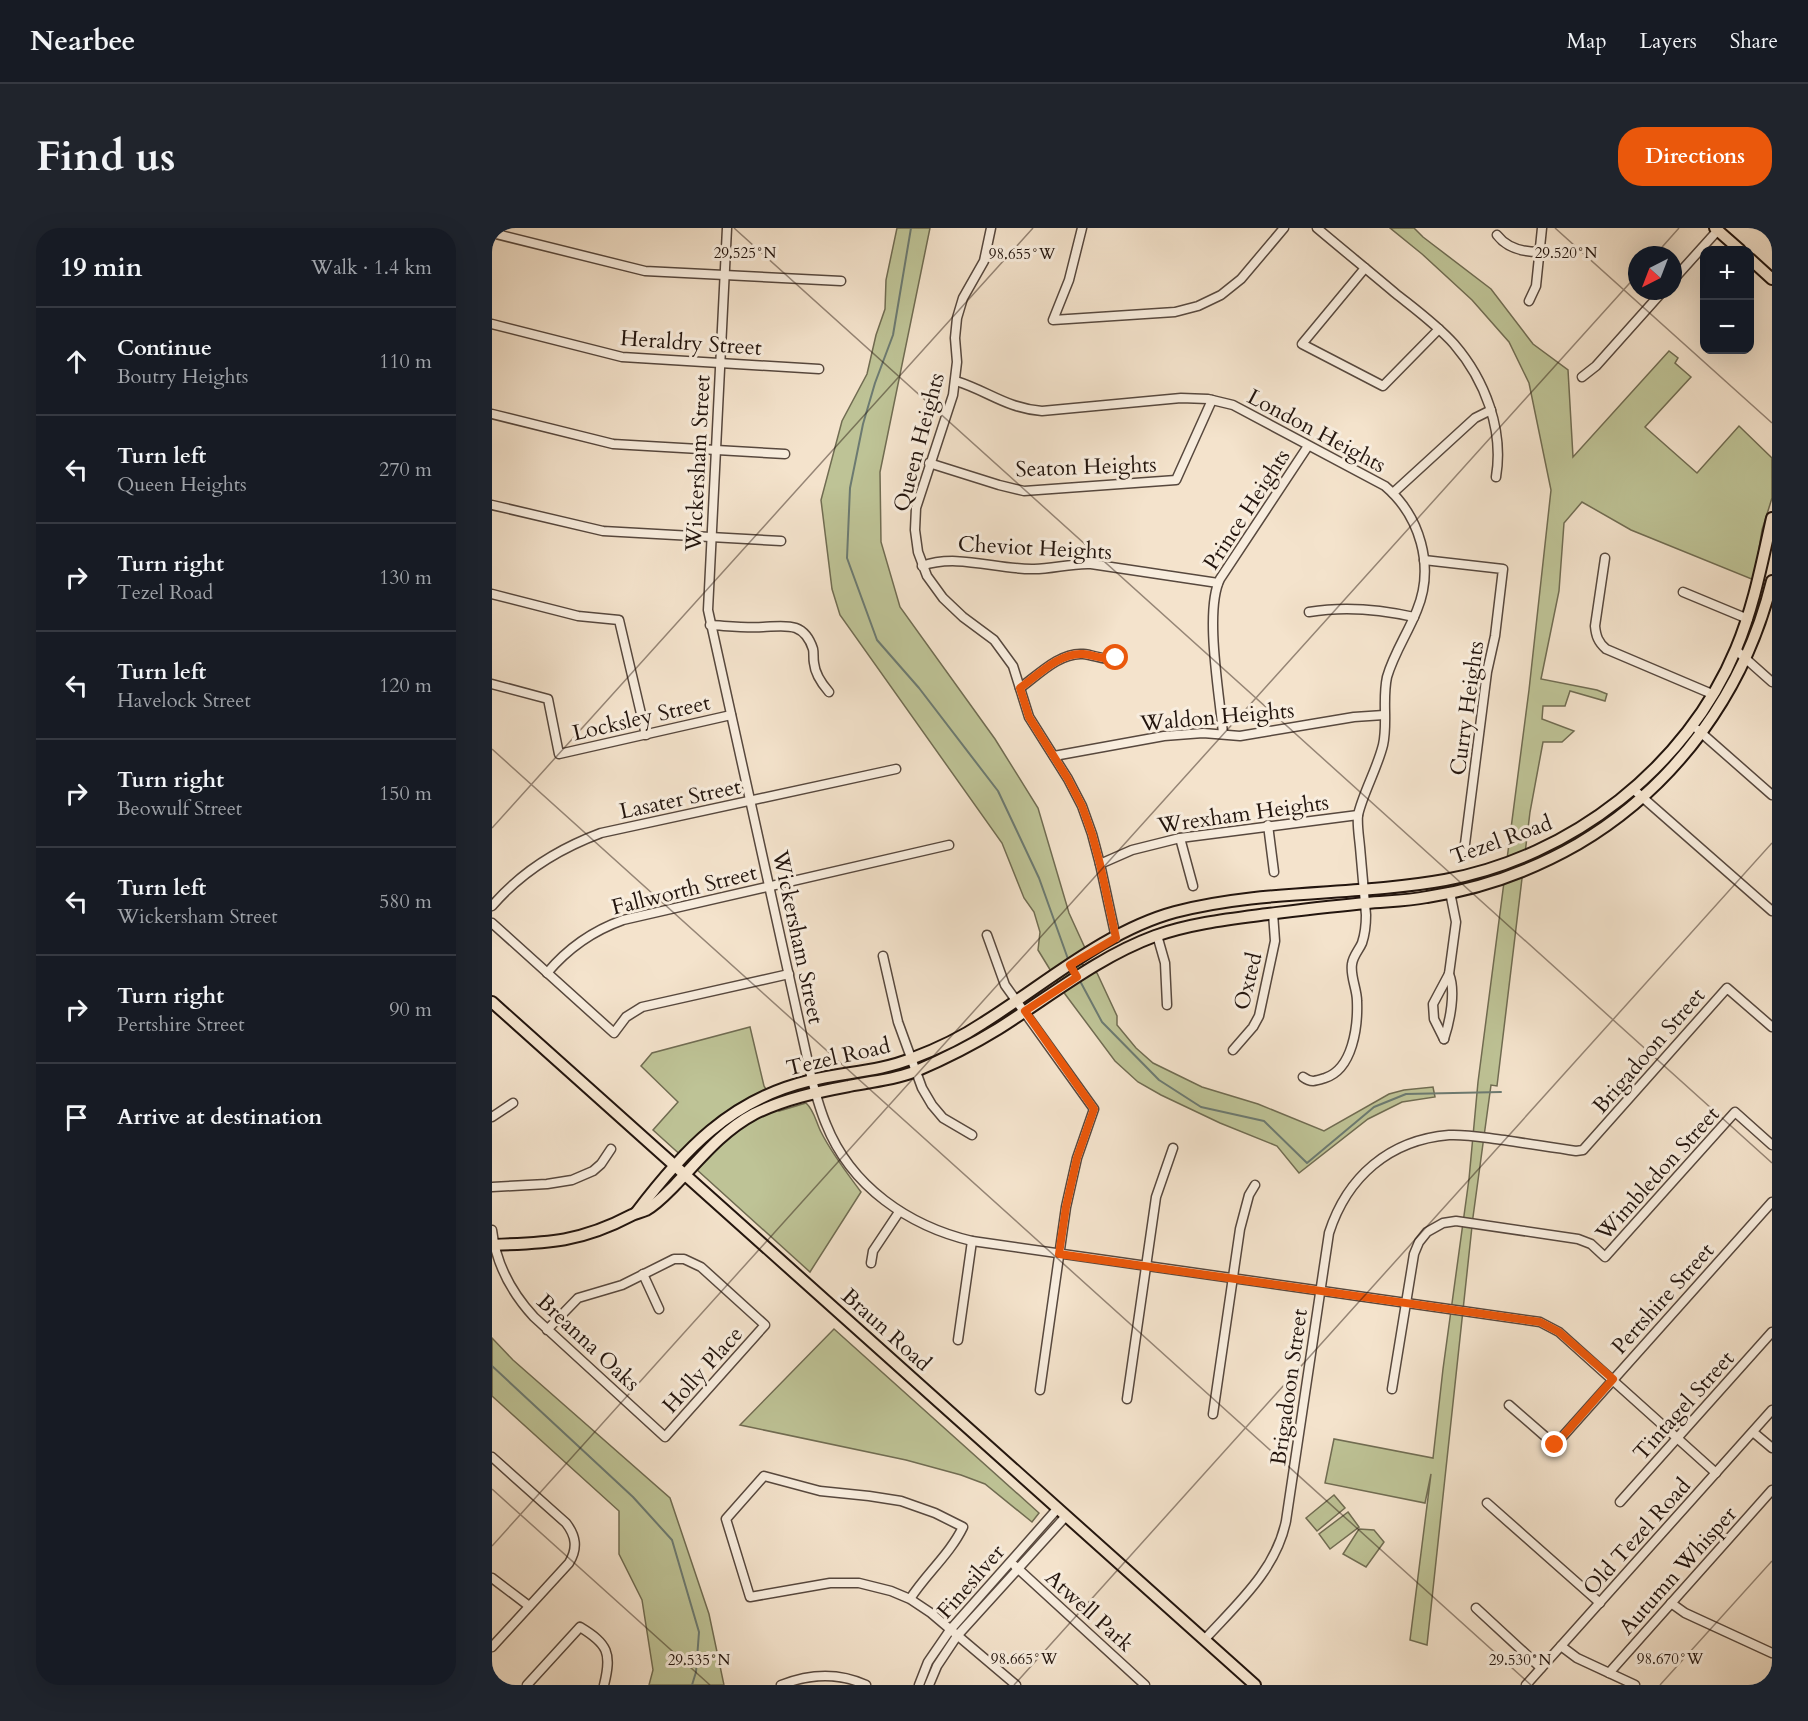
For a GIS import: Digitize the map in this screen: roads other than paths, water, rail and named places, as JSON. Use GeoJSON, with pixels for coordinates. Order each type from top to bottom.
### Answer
{"type":"FeatureCollection","features":[{"type":"Feature","properties":{"kind":"main road"},"geometry":{"type":"LineString","coordinates":[[1717,229],[1736,246]]}},
{"type":"Feature","properties":{"kind":"main road"},"geometry":{"type":"LineString","coordinates":[[1754,263],[1772,279]]}},
{"type":"Feature","properties":{"kind":"main road","name":"Tezel Road"},"geometry":{"type":"LineString","coordinates":[[493,1245],[573,1239],[600,1231],[647,1209],[661,1199],[723,1136],[753,1115],[789,1100],[916,1071],[981,1039],[1077,977],[1122,951],[1157,935],[1179,928],[1273,913],[1419,898],[1450,892],[1485,885],[1551,858],[1599,830],[1638,793],[1692,725],[1736,650],[1748,619],[1772,518]]}},
{"type":"Feature","properties":{"kind":"main road","name":"Tezel Road"},"geometry":{"type":"LineString","coordinates":[[636,1213],[675,1164],[700,1138],[737,1110],[786,1087],[812,1080],[887,1067],[911,1059],[979,1026],[1070,965],[1116,938],[1172,913],[1248,900],[1446,880],[1530,854],[1567,835],[1638,793],[1673,769],[1702,734],[1726,697],[1745,658],[1764,611],[1772,581]]}},
{"type":"Feature","properties":{"kind":"main road","name":"Braun Road"},"geometry":{"type":"LineString","coordinates":[[492,1002],[1256,1685]]}},
{"type":"Feature","properties":{"kind":"street","name":"Wickersham Street"},"geometry":{"type":"LineString","coordinates":[[727,228],[707,600],[710,625],[812,1080],[827,1126],[844,1157],[865,1183],[899,1212],[934,1230],[972,1241],[1540,1322],[1559,1332],[1716,1473]]}},
{"type":"Feature","properties":{"kind":"street","name":"Queen Heights"},"geometry":{"type":"LineString","coordinates":[[991,228],[984,261],[963,298],[957,318],[956,381],[950,408],[929,463],[916,508],[918,552],[922,566],[943,598],[963,617],[987,633],[1013,666],[1029,717],[1081,804],[1100,864],[1116,938]]}},
{"type":"Feature","properties":{"kind":"street"},"geometry":{"type":"LineString","coordinates":[[1082,228],[1069,280],[1053,321],[1175,312],[1198,306],[1221,295],[1241,279],[1284,228]]}},
{"type":"Feature","properties":{"kind":"street"},"geometry":{"type":"LineString","coordinates":[[1317,228],[1439,329],[1454,344],[1475,373],[1491,410],[1498,443],[1496,477]]}},
{"type":"Feature","properties":{"kind":"street"},"geometry":{"type":"LineString","coordinates":[[1529,301],[1536,286],[1542,228]]}},
{"type":"Feature","properties":{"kind":"street"},"geometry":{"type":"LineString","coordinates":[[1682,270],[1717,229]]}},
{"type":"Feature","properties":{"kind":"street"},"geometry":{"type":"LineString","coordinates":[[492,233],[645,271],[841,281]]}},
{"type":"Feature","properties":{"kind":"street"},"geometry":{"type":"LineString","coordinates":[[1497,235],[1510,247],[1539,252]]}},
{"type":"Feature","properties":{"kind":"street"},"geometry":{"type":"LineString","coordinates":[[1365,268],[1302,344],[1383,386],[1439,329]]}},
{"type":"Feature","properties":{"kind":"street"},"geometry":{"type":"LineString","coordinates":[[1582,377],[1596,366],[1655,300]]}},
{"type":"Feature","properties":{"kind":"street","name":"Heraldry Street"},"geometry":{"type":"LineString","coordinates":[[492,324],[622,357],[819,369]]}},
{"type":"Feature","properties":{"kind":"street","name":"London Heights"},"geometry":{"type":"LineString","coordinates":[[956,381],[1007,404],[1042,411],[1181,398],[1212,400],[1244,410],[1308,446],[1366,474],[1393,493],[1414,522],[1422,543],[1423,590],[1414,617],[1396,653],[1387,678],[1383,744],[1358,815],[1366,929],[1352,966],[1357,1003],[1349,1054],[1338,1070],[1329,1077],[1314,1082],[1309,1082],[1303,1077]]}},
{"type":"Feature","properties":{"kind":"street","name":"Seaton Heights"},"geometry":{"type":"LineString","coordinates":[[929,463],[1023,491],[1176,480],[1212,400]]}},
{"type":"Feature","properties":{"kind":"street"},"geometry":{"type":"LineString","coordinates":[[1393,493],[1475,418],[1491,410]]}},
{"type":"Feature","properties":{"kind":"street"},"geometry":{"type":"LineString","coordinates":[[492,414],[613,444],[785,454]]}},
{"type":"Feature","properties":{"kind":"street","name":"Prince Heights"},"geometry":{"type":"LineString","coordinates":[[1223,734],[1213,627],[1214,598],[1218,583],[1308,446]]}},
{"type":"Feature","properties":{"kind":"street"},"geometry":{"type":"LineString","coordinates":[[492,505],[603,531],[781,542]]}},
{"type":"Feature","properties":{"kind":"street"},"geometry":{"type":"LineString","coordinates":[[1605,558],[1595,626],[1596,636],[1601,645],[1712,694]]}},
{"type":"Feature","properties":{"kind":"street","name":"Cheviot Heights"},"geometry":{"type":"LineString","coordinates":[[922,566],[944,560],[1033,569],[1079,563],[1218,583]]}},
{"type":"Feature","properties":{"kind":"street","name":"Curry Heights"},"geometry":{"type":"LineString","coordinates":[[1424,560],[1503,569],[1464,852]]}},
{"type":"Feature","properties":{"kind":"street"},"geometry":{"type":"LineString","coordinates":[[1683,592],[1748,619]]}},
{"type":"Feature","properties":{"kind":"street"},"geometry":{"type":"LineString","coordinates":[[492,594],[578,616],[620,620],[646,735]]}},
{"type":"Feature","properties":{"kind":"street"},"geometry":{"type":"LineString","coordinates":[[1309,612],[1365,609],[1414,617]]}},
{"type":"Feature","properties":{"kind":"street"},"geometry":{"type":"LineString","coordinates":[[710,625],[764,627],[778,625],[791,626],[800,630],[814,650],[814,665],[829,692]]}},
{"type":"Feature","properties":{"kind":"street"},"geometry":{"type":"LineString","coordinates":[[1736,650],[1772,682]]}},
{"type":"Feature","properties":{"kind":"street"},"geometry":{"type":"LineString","coordinates":[[1020,688],[1060,659],[1068,656],[1081,654],[1104,659],[1116,658]]}},
{"type":"Feature","properties":{"kind":"street","name":"Locksley Street"},"geometry":{"type":"LineString","coordinates":[[492,684],[548,699],[559,754],[731,715]]}},
{"type":"Feature","properties":{"kind":"street","name":"Waldon Heights"},"geometry":{"type":"LineString","coordinates":[[1054,756],[1186,733],[1240,736],[1344,719],[1384,715]]}},
{"type":"Feature","properties":{"kind":"street"},"geometry":{"type":"LineString","coordinates":[[1692,725],[1772,795]]}},
{"type":"Feature","properties":{"kind":"street","name":"Lasater Street"},"geometry":{"type":"LineString","coordinates":[[492,906],[519,878],[537,864],[579,841],[616,830],[896,769]]}},
{"type":"Feature","properties":{"kind":"street"},"geometry":{"type":"LineString","coordinates":[[1638,793],[1772,911]]}},
{"type":"Feature","properties":{"kind":"street","name":"Wrexham Heights"},"geometry":{"type":"LineString","coordinates":[[1100,864],[1132,850],[1180,838],[1358,815]]}},
{"type":"Feature","properties":{"kind":"street"},"geometry":{"type":"LineString","coordinates":[[1268,825],[1275,872]]}},
{"type":"Feature","properties":{"kind":"street"},"geometry":{"type":"LineString","coordinates":[[1180,838],[1193,886]]}},
{"type":"Feature","properties":{"kind":"street","name":"Fallworth Street"},"geometry":{"type":"LineString","coordinates":[[548,973],[575,945],[608,925],[634,917],[949,845]]}},
{"type":"Feature","properties":{"kind":"street"},"geometry":{"type":"LineString","coordinates":[[1449,974],[1454,985],[1444,1039],[1434,1019],[1433,1004],[1449,974],[1456,922],[1450,892]]}},
{"type":"Feature","properties":{"kind":"street","name":"Oxted"},"geometry":{"type":"LineString","coordinates":[[1233,1050],[1253,1028],[1259,1016],[1275,941],[1273,913]]}},
{"type":"Feature","properties":{"kind":"street"},"geometry":{"type":"LineString","coordinates":[[492,923],[614,1034],[626,1017],[642,1007],[789,974]]}},
{"type":"Feature","properties":{"kind":"street"},"geometry":{"type":"LineString","coordinates":[[987,935],[1002,979],[1094,1109],[1077,1158],[1066,1207],[1040,1390]]}},
{"type":"Feature","properties":{"kind":"street"},"geometry":{"type":"LineString","coordinates":[[1157,935],[1165,963],[1167,1005]]}},
{"type":"Feature","properties":{"kind":"street"},"geometry":{"type":"LineString","coordinates":[[883,956],[898,1022],[922,1088],[932,1105],[950,1123],[972,1135]]}},
{"type":"Feature","properties":{"kind":"street"},"geometry":{"type":"LineString","coordinates":[[1070,965],[1077,977]]}},
{"type":"Feature","properties":{"kind":"street","name":"Brigadoon Street"},"geometry":{"type":"LineString","coordinates":[[1205,1640],[1263,1574],[1280,1544],[1288,1510],[1329,1233],[1339,1205],[1356,1181],[1375,1163],[1407,1146],[1419,1141],[1450,1135],[1576,1151],[1583,1149],[1727,988],[1772,1027]]}},
{"type":"Feature","properties":{"kind":"street"},"geometry":{"type":"LineString","coordinates":[[492,1117],[513,1103]]}},
{"type":"Feature","properties":{"kind":"street","name":"Wimbledon Street"},"geometry":{"type":"LineString","coordinates":[[1406,1302],[1415,1250],[1427,1232],[1443,1223],[1456,1221],[1578,1239],[1591,1244],[1605,1257],[1735,1112],[1772,1145]]}},
{"type":"Feature","properties":{"kind":"street"},"geometry":{"type":"LineString","coordinates":[[1127,1399],[1156,1197],[1173,1148]]}},
{"type":"Feature","properties":{"kind":"street"},"geometry":{"type":"LineString","coordinates":[[492,1187],[547,1184],[572,1180],[593,1171],[611,1149]]}},
{"type":"Feature","properties":{"kind":"street"},"geometry":{"type":"LineString","coordinates":[[1213,1414],[1243,1213],[1255,1185]]}},
{"type":"Feature","properties":{"kind":"street","name":"Pertshire Street"},"geometry":{"type":"LineString","coordinates":[[1509,1405],[1555,1445],[1772,1202]]}},
{"type":"Feature","properties":{"kind":"street"},"geometry":{"type":"LineString","coordinates":[[871,1263],[873,1251],[899,1212]]}},
{"type":"Feature","properties":{"kind":"street","name":"Breanna Oaks"},"geometry":{"type":"LineString","coordinates":[[492,1230],[493,1245],[501,1268],[521,1303],[547,1330],[665,1437]]}},
{"type":"Feature","properties":{"kind":"street"},"geometry":{"type":"LineString","coordinates":[[958,1340],[972,1241]]}},
{"type":"Feature","properties":{"kind":"street","name":"Holly Place"},"geometry":{"type":"LineString","coordinates":[[643,1275],[674,1259],[693,1262],[765,1325],[665,1437]]}},
{"type":"Feature","properties":{"kind":"street"},"geometry":{"type":"LineString","coordinates":[[547,1330],[578,1298],[622,1285],[643,1275],[659,1309]]}},
{"type":"Feature","properties":{"kind":"street"},"geometry":{"type":"LineString","coordinates":[[1392,1389],[1406,1302]]}},
{"type":"Feature","properties":{"kind":"street","name":"Tintagel Street"},"geometry":{"type":"LineString","coordinates":[[1620,1502],[1772,1332]]}},
{"type":"Feature","properties":{"kind":"street","name":"Old Tezel Road"},"geometry":{"type":"LineString","coordinates":[[1526,1685],[1772,1410]]}},
{"type":"Feature","properties":{"kind":"street"},"geometry":{"type":"LineString","coordinates":[[1753,1432],[1772,1448]]}},
{"type":"Feature","properties":{"kind":"street"},"geometry":{"type":"LineString","coordinates":[[492,1456],[566,1523],[574,1537],[574,1550],[569,1563],[492,1647]]}},
{"type":"Feature","properties":{"kind":"street"},"geometry":{"type":"LineString","coordinates":[[910,1599],[921,1581],[954,1544],[963,1527],[934,1513],[901,1502],[820,1491],[764,1476],[726,1519],[750,1597],[811,1585],[846,1582],[880,1588],[910,1599],[931,1613],[1017,1685]]}},
{"type":"Feature","properties":{"kind":"street","name":"Autumn Whisper"},"geometry":{"type":"LineString","coordinates":[[1608,1673],[1772,1490]]}},
{"type":"Feature","properties":{"kind":"street"},"geometry":{"type":"LineString","coordinates":[[1487,1503],[1600,1603]]}},
{"type":"Feature","properties":{"kind":"street","name":"Finesilver"},"geometry":{"type":"LineString","coordinates":[[929,1685],[954,1633],[1010,1562],[1062,1512]]}},
{"type":"Feature","properties":{"kind":"street","name":"Finesilver"},"geometry":{"type":"LineString","coordinates":[[919,1685],[928,1662],[1017,1569],[1062,1512]]}},
{"type":"Feature","properties":{"kind":"street","name":"Atwell Park"},"geometry":{"type":"LineString","coordinates":[[1010,1562],[1145,1685]]}},
{"type":"Feature","properties":{"kind":"street"},"geometry":{"type":"LineString","coordinates":[[492,1578],[529,1606]]}},
{"type":"Feature","properties":{"kind":"street"},"geometry":{"type":"LineString","coordinates":[[1671,1603],[1685,1612],[1772,1653]]}},
{"type":"Feature","properties":{"kind":"street"},"geometry":{"type":"LineString","coordinates":[[1476,1608],[1541,1668]]}},
{"type":"Feature","properties":{"kind":"street"},"geometry":{"type":"LineString","coordinates":[[528,1685],[580,1627],[594,1635],[607,1650],[609,1663],[604,1685]]}},
{"type":"Feature","properties":{"kind":"street"},"geometry":{"type":"LineString","coordinates":[[1561,1646],[1570,1654],[1635,1685]]}},
{"type":"Feature","properties":{"kind":"street"},"geometry":{"type":"LineString","coordinates":[[781,1685],[818,1676],[847,1678],[866,1685]]}},
{"type":"Feature","properties":{"kind":"waterway"},"geometry":{"type":"LineString","coordinates":[[911,228],[893,335],[863,424],[850,488],[847,558],[877,640],[919,688],[998,791],[1039,878],[1068,959]]}},
{"type":"Feature","properties":{"kind":"waterway"},"geometry":{"type":"LineString","coordinates":[[1080,981],[1102,1022],[1159,1080],[1201,1107],[1264,1121],[1307,1163],[1374,1107],[1406,1094],[1501,1092]]}},
{"type":"Feature","properties":{"kind":"waterway"},"geometry":{"type":"LineString","coordinates":[[492,1366],[633,1497],[672,1540],[699,1632],[696,1672],[692,1685]]}}]}
